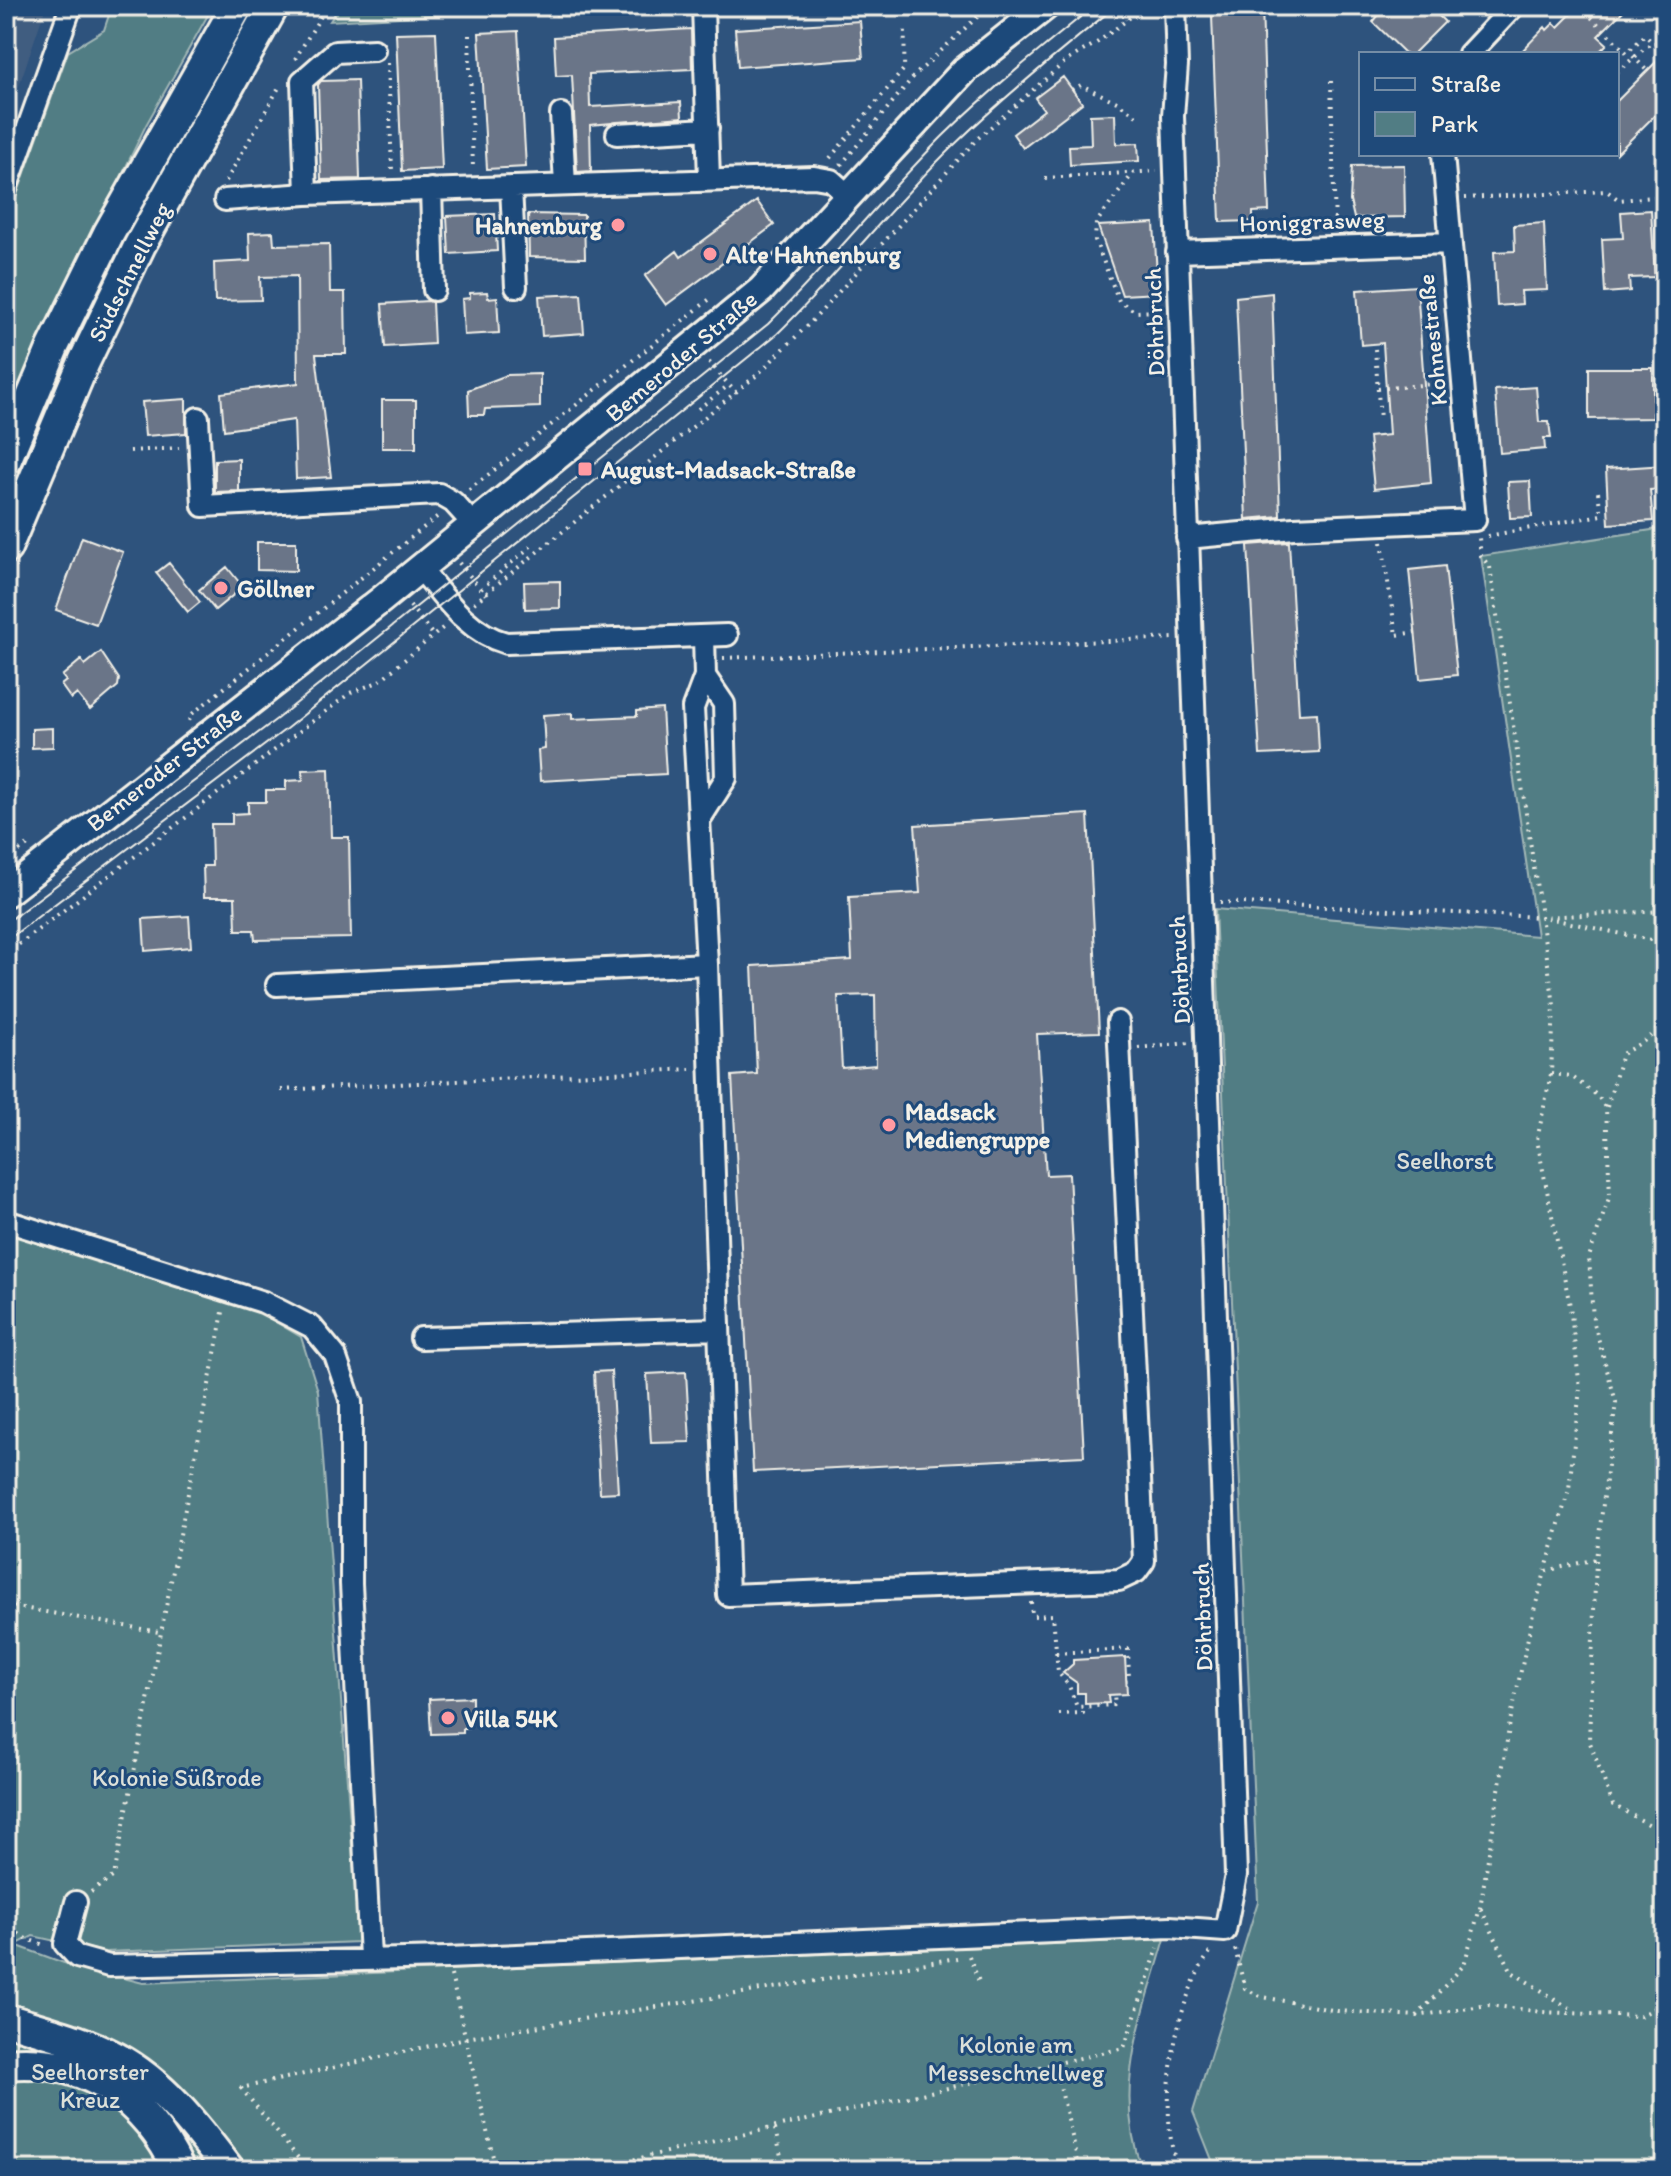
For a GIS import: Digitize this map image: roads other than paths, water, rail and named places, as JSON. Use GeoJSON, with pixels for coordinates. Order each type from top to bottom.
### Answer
{"type":"FeatureCollection","features":[{"type":"Feature","properties":{"kind":"highway","name":"Südschnellweg"},"geometry":{"type":"LineString","coordinates":[[6,459],[53,347],[109,233],[237,6]]}},
{"type":"Feature","properties":{"kind":"highway","name":"Südschnellweg"},"geometry":{"type":"LineString","coordinates":[[6,548],[78,377],[140,245],[273,6]]}},
{"type":"Feature","properties":{"kind":"highway"},"geometry":{"type":"LineString","coordinates":[[6,2019],[92,2048],[139,2073],[192,2123],[228,2169]]}},
{"type":"Feature","properties":{"kind":"highway"},"geometry":{"type":"LineString","coordinates":[[6,2064],[49,2064],[99,2079],[123,2093],[158,2132],[179,2170]]}},
{"type":"Feature","properties":{"kind":"highway"},"geometry":{"type":"LineString","coordinates":[[158,2132],[228,2169]]}},
{"type":"Feature","properties":{"kind":"main road","name":"Bemeroder Straße"},"geometry":{"type":"LineString","coordinates":[[6,893],[420,568],[761,290],[831,184],[1046,6]]}},
{"type":"Feature","properties":{"kind":"street"},"geometry":{"type":"LineString","coordinates":[[6,189],[71,6]]}},
{"type":"Feature","properties":{"kind":"street"},"geometry":{"type":"LineString","coordinates":[[1471,52],[1514,6]]}},
{"type":"Feature","properties":{"kind":"street"},"geometry":{"type":"LineString","coordinates":[[703,7],[709,179]]}},
{"type":"Feature","properties":{"kind":"street","name":"Döhrbruch"},"geometry":{"type":"LineString","coordinates":[[370,1957],[447,1958],[1170,1927],[1225,1931],[1236,1875],[1209,1042],[1189,637],[1175,169],[1176,7]]}},
{"type":"Feature","properties":{"kind":"street"},"geometry":{"type":"LineString","coordinates":[[306,194],[302,81],[335,52],[374,50]]}},
{"type":"Feature","properties":{"kind":"street"},"geometry":{"type":"LineString","coordinates":[[561,114],[565,185]]}},
{"type":"Feature","properties":{"kind":"street"},"geometry":{"type":"LineString","coordinates":[[617,134],[708,129]]}},
{"type":"Feature","properties":{"kind":"street","name":"Kohnestraße"},"geometry":{"type":"LineString","coordinates":[[1187,538],[1380,524],[1477,529],[1443,156]]}},
{"type":"Feature","properties":{"kind":"street"},"geometry":{"type":"LineString","coordinates":[[225,200],[306,194],[709,179],[831,184]]}},
{"type":"Feature","properties":{"kind":"street"},"geometry":{"type":"LineString","coordinates":[[511,187],[516,287]]}},
{"type":"Feature","properties":{"kind":"street"},"geometry":{"type":"LineString","coordinates":[[431,189],[434,290]]}},
{"type":"Feature","properties":{"kind":"street","name":"Honiggrasweg"},"geometry":{"type":"LineString","coordinates":[[1177,252],[1449,243]]}},
{"type":"Feature","properties":{"kind":"street"},"geometry":{"type":"LineString","coordinates":[[198,418],[203,506],[439,494],[453,502],[473,524]]}},
{"type":"Feature","properties":{"kind":"street"},"geometry":{"type":"LineString","coordinates":[[420,568],[458,615],[492,639],[506,643],[727,635]]}},
{"type":"Feature","properties":{"kind":"street"},"geometry":{"type":"LineString","coordinates":[[704,636],[705,667],[693,708],[707,964],[707,1069],[728,1595],[1119,1580],[1136,1572],[1144,1561],[1118,1022]]}},
{"type":"Feature","properties":{"kind":"street"},"geometry":{"type":"LineString","coordinates":[[700,819],[726,778],[724,704],[705,667]]}},
{"type":"Feature","properties":{"kind":"street"},"geometry":{"type":"LineString","coordinates":[[277,985],[707,964]]}},
{"type":"Feature","properties":{"kind":"street"},"geometry":{"type":"LineString","coordinates":[[6,1221],[263,1302],[312,1327],[335,1355],[351,1402],[351,1584],[370,1957],[109,1966],[77,1957],[65,1944],[76,1902]]}},
{"type":"Feature","properties":{"kind":"street"},"geometry":{"type":"LineString","coordinates":[[421,1338],[719,1329]]}},
{"type":"Feature","properties":{"kind":"tram line"},"geometry":{"type":"LineString","coordinates":[[6,923],[278,718],[768,324],[942,137],[997,86],[1094,6]]}},
{"type":"Feature","properties":{"kind":"tram line"},"geometry":{"type":"LineString","coordinates":[[6,941],[286,729],[777,334],[953,146],[1116,6]]}},
{"type":"Feature","properties":{"kind":"place","name":"Hahnenburg"},"geometry":{"type":"Point","coordinates":[618,225]}},
{"type":"Feature","properties":{"kind":"place","name":"Alte Hahnenburg"},"geometry":{"type":"Point","coordinates":[710,254]}},
{"type":"Feature","properties":{"kind":"place","name":"August-Madsack-Straße"},"geometry":{"type":"Point","coordinates":[585,469]}},
{"type":"Feature","properties":{"kind":"place","name":"Göllner"},"geometry":{"type":"Point","coordinates":[221,588]}},
{"type":"Feature","properties":{"kind":"place","name":"Madsack Mediengruppe"},"geometry":{"type":"Point","coordinates":[889,1125]}},
{"type":"Feature","properties":{"kind":"place","name":"Villa 54K"},"geometry":{"type":"Point","coordinates":[448,1718]}},
{"type":"Feature","properties":{"kind":"park label","name":"Seelhorst"},"geometry":{"type":"Point","coordinates":[1445,1160]}},
{"type":"Feature","properties":{"kind":"park label","name":"Kolonie Süßrode"},"geometry":{"type":"Point","coordinates":[177,1777]}},
{"type":"Feature","properties":{"kind":"park label","name":"Kolonie am Messeschnellweg"},"geometry":{"type":"Point","coordinates":[1016,2058]}},
{"type":"Feature","properties":{"kind":"park label","name":"Seelhorster Kreuz"},"geometry":{"type":"Point","coordinates":[90,2085]}}]}
